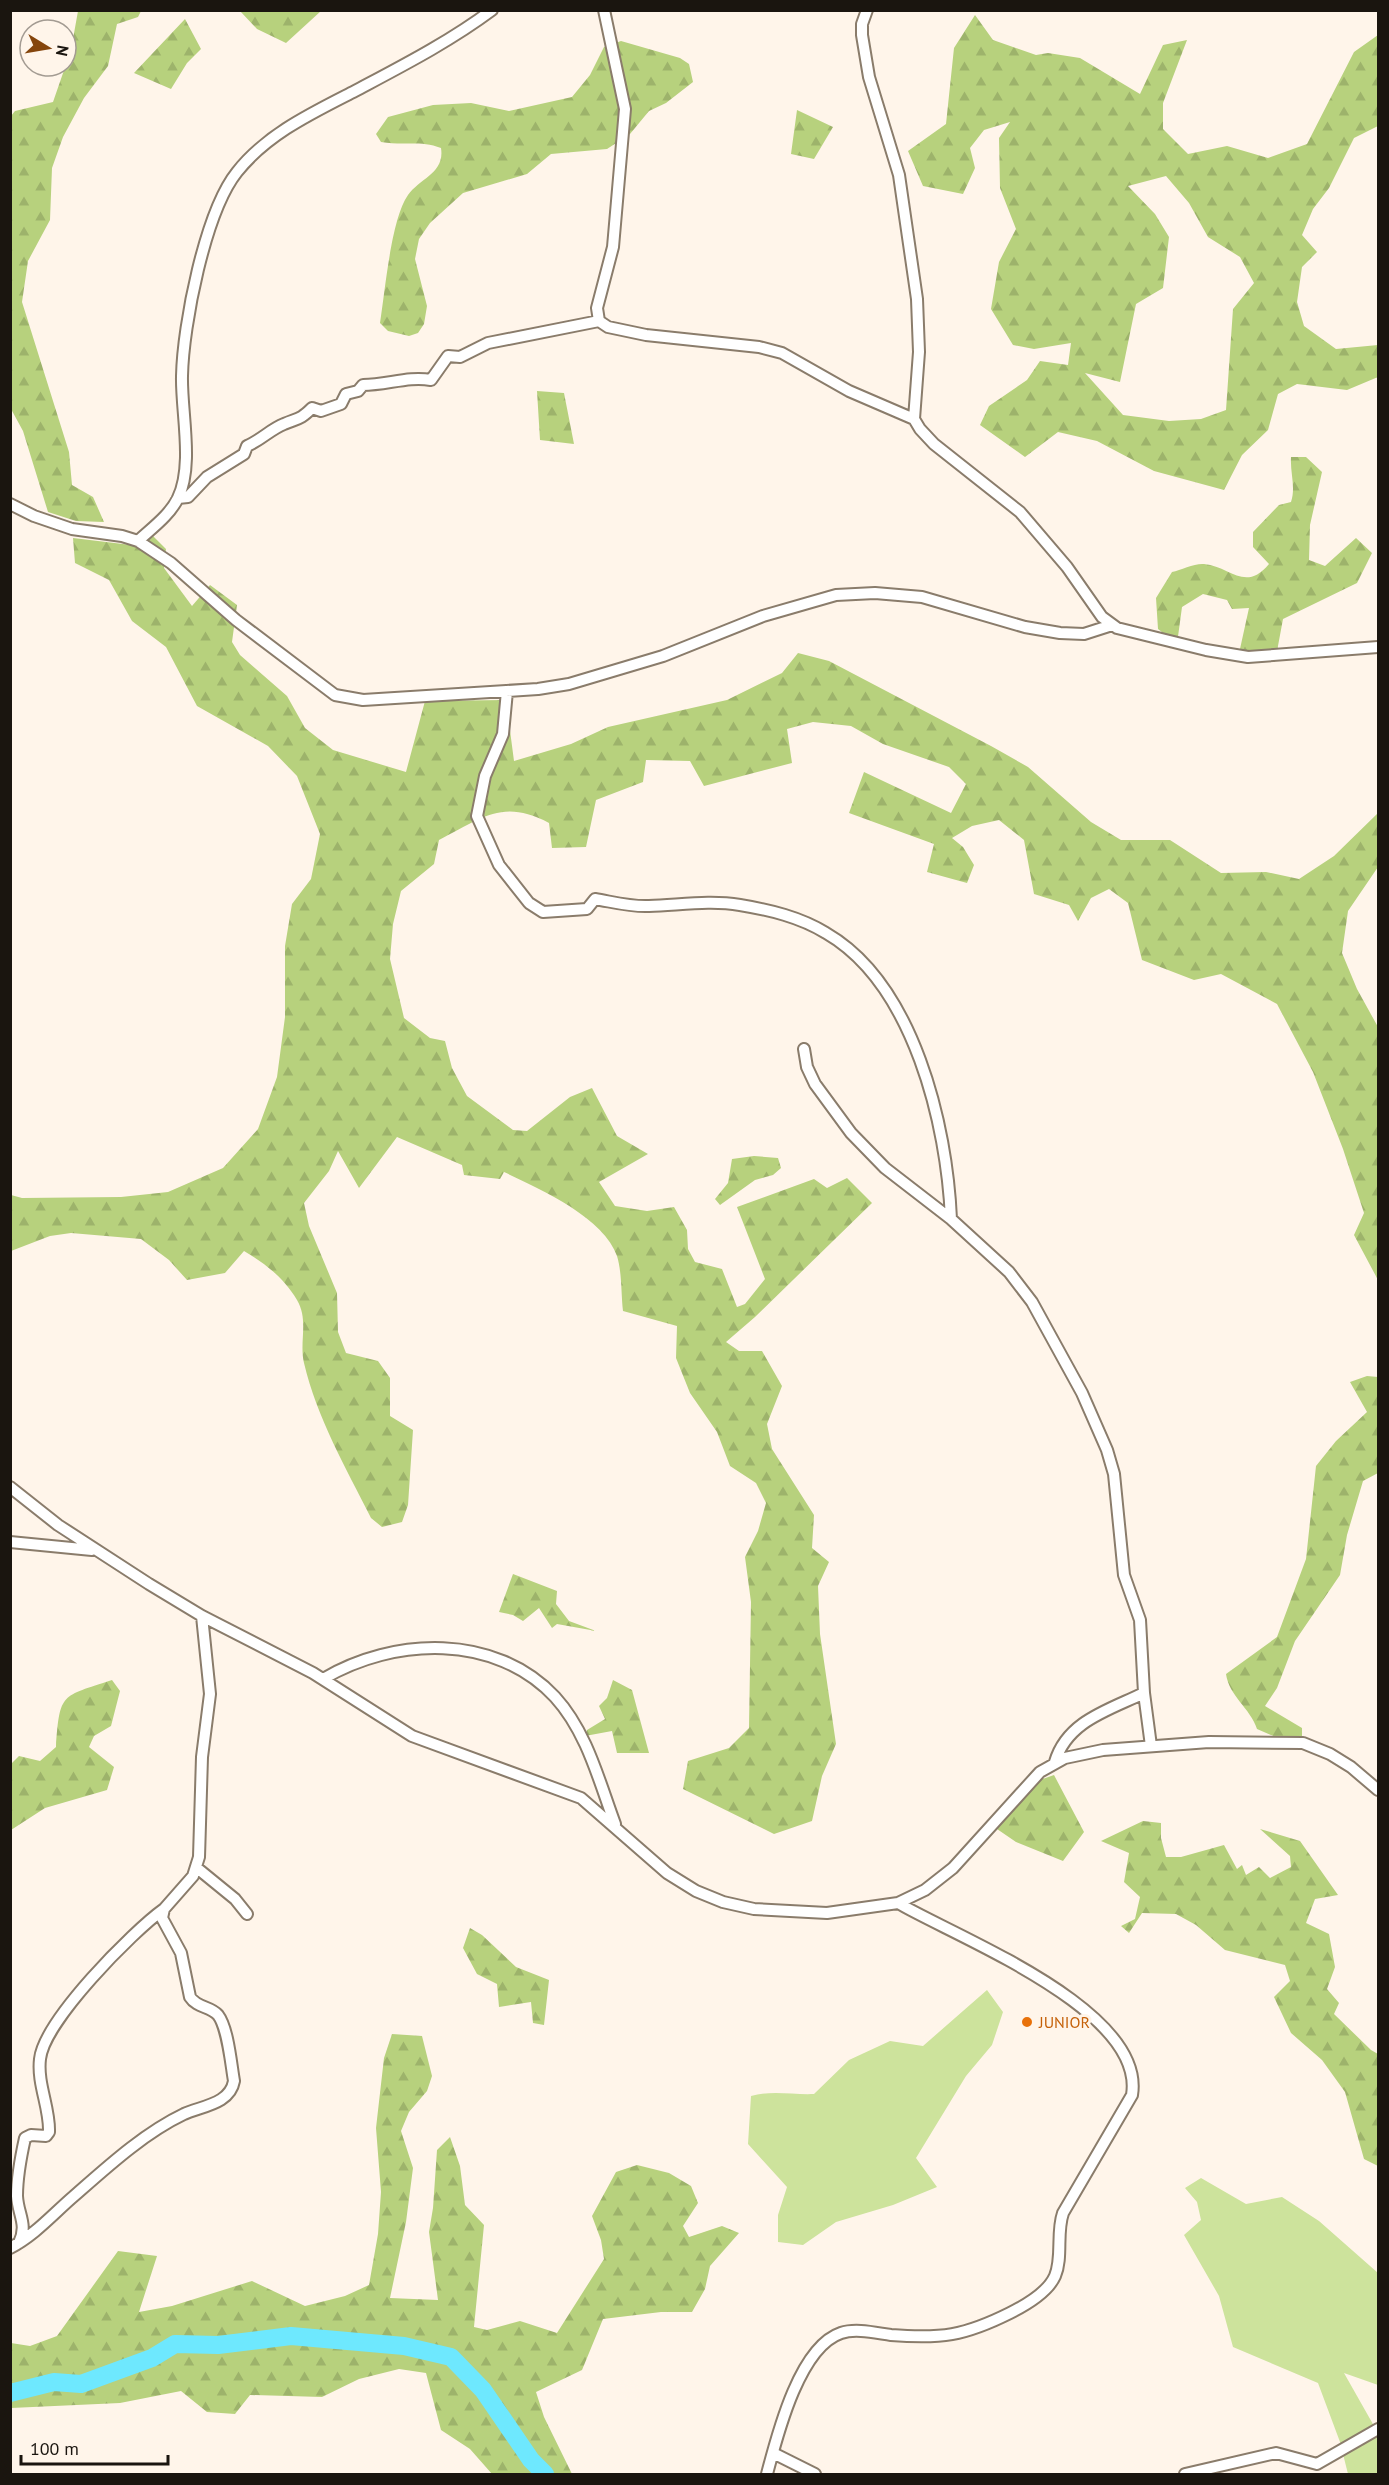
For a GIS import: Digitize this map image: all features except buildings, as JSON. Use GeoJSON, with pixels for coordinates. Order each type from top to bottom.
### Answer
{"type":"FeatureCollection","features":[{"type":"Feature","properties":{"kind":"street"},"geometry":{"type":"LineString","coordinates":[[138,541],[164,517],[178,498],[184,460],[182,377],[184,350],[210,223],[224,192],[237,172],[276,135],[305,116],[424,54],[492,10]]}},
{"type":"Feature","properties":{"kind":"street"},"geometry":{"type":"LineString","coordinates":[[599,321],[597,308],[613,247],[625,109],[604,10]]}},
{"type":"Feature","properties":{"kind":"street"},"geometry":{"type":"LineString","coordinates":[[867,10],[862,24],[862,35],[869,77],[899,175],[917,299],[919,352],[914,419]]}},
{"type":"Feature","properties":{"kind":"street"},"geometry":{"type":"LineString","coordinates":[[178,498],[188,497],[207,477],[244,454],[247,446],[263,439],[283,424],[300,420],[312,408],[321,411],[341,404],[346,394],[358,391],[363,385],[384,385],[414,377],[431,380],[448,356],[460,357],[488,343],[599,321],[608,327],[646,335],[759,347],[782,353],[849,391],[914,419],[934,444],[1020,512],[1067,567],[1098,613],[1112,625],[1147,637],[1248,657],[1378,647]]}},
{"type":"Feature","properties":{"kind":"street"},"geometry":{"type":"LineString","coordinates":[[10,504],[34,516],[72,529],[97,531],[138,541],[171,563],[236,620],[334,695],[363,700],[507,691],[569,684],[663,656],[763,616],[836,595],[875,593],[922,597],[1025,627],[1073,634],[1084,634],[1112,625]]}},
{"type":"Feature","properties":{"kind":"street"},"geometry":{"type":"LineString","coordinates":[[507,691],[503,734],[485,776],[477,816],[499,865],[520,892],[543,912],[587,909],[595,899],[639,906],[711,903],[740,905],[808,923],[841,943],[869,969],[886,992],[927,1076],[945,1152],[951,1219]]}},
{"type":"Feature","properties":{"kind":"street"},"geometry":{"type":"LineString","coordinates":[[804,1049],[807,1067],[815,1084],[851,1133],[885,1168],[951,1219],[1010,1272],[1032,1302],[1082,1393],[1107,1450],[1114,1474],[1124,1575],[1140,1620],[1144,1693],[1151,1746]]}},
{"type":"Feature","properties":{"kind":"street"},"geometry":{"type":"LineString","coordinates":[[10,1487],[58,1525],[201,1616],[323,1679],[412,1736],[568,1793],[591,1805],[667,1873],[696,1891],[723,1902],[754,1909],[819,1913],[898,1903],[926,1890],[953,1868],[1026,1785],[1055,1762],[1089,1752],[1209,1742],[1302,1743],[1330,1754],[1368,1779],[1378,1790]]}},
{"type":"Feature","properties":{"kind":"street"},"geometry":{"type":"LineString","coordinates":[[10,1542],[96,1550]]}},
{"type":"Feature","properties":{"kind":"street"},"geometry":{"type":"LineString","coordinates":[[15,2246],[24,2228],[17,2199],[25,2138],[32,2135],[45,2136],[49,2132],[39,2070],[45,2043],[90,1980],[144,1923],[164,1909],[197,1868],[202,1757],[210,1694],[201,1616]]}},
{"type":"Feature","properties":{"kind":"street"},"geometry":{"type":"LineString","coordinates":[[323,1679],[339,1669],[380,1654],[428,1648],[475,1651],[516,1668],[537,1681],[555,1698],[569,1716],[594,1766],[616,1827]]}},
{"type":"Feature","properties":{"kind":"street"},"geometry":{"type":"LineString","coordinates":[[1055,1762],[1071,1731],[1095,1716],[1144,1693]]}},
{"type":"Feature","properties":{"kind":"street"},"geometry":{"type":"LineString","coordinates":[[197,1868],[235,1899],[248,1914]]}},
{"type":"Feature","properties":{"kind":"street"},"geometry":{"type":"LineString","coordinates":[[767,2475],[782,2421],[798,2383],[818,2350],[829,2340],[841,2333],[854,2331],[920,2337],[952,2336],[991,2323],[1017,2309],[1050,2283],[1056,2271],[1058,2232],[1063,2213],[1132,2095],[1134,2075],[1131,2065],[1115,2038],[1095,2019],[1008,1958],[898,1903]]}},
{"type":"Feature","properties":{"kind":"street"},"geometry":{"type":"LineString","coordinates":[[15,2246],[75,2194],[162,2126],[220,2100],[233,2089],[234,2081],[224,2029],[216,2013],[198,2006],[190,1997],[181,1953],[162,1918],[164,1909]]}},
{"type":"Feature","properties":{"kind":"street"},"geometry":{"type":"LineString","coordinates":[[1185,2475],[1276,2453],[1317,2464],[1378,2429]]}},
{"type":"Feature","properties":{"kind":"street"},"geometry":{"type":"LineString","coordinates":[[773,2453],[815,2475]]}},
{"type":"Feature","properties":{"kind":"green space"},"geometry":{"type":"Polygon","coordinates":[[[78,11],[141,11],[138,17],[117,24],[108,66],[84,98],[63,137],[52,168],[50,220],[28,261],[22,302],[69,452],[72,485],[93,497],[104,522],[76,521],[48,512],[23,431],[11,409],[11,116],[15,111],[53,102],[61,78],[78,78],[78,11]]]}},
{"type":"Feature","properties":{"kind":"green space"},"geometry":{"type":"Polygon","coordinates":[[[240,11],[321,11],[286,43],[257,29],[240,11]]]}},
{"type":"Feature","properties":{"kind":"green space"},"geometry":{"type":"Polygon","coordinates":[[[975,15],[993,40],[1036,55],[1048,53],[1080,58],[1140,94],[1163,45],[1187,40],[1163,103],[1163,129],[1188,154],[1227,146],[1268,158],[1307,144],[1354,52],[1378,35],[1378,126],[1354,138],[1329,188],[1313,209],[1302,235],[1317,252],[1302,267],[1297,302],[1304,326],[1336,349],[1378,345],[1378,377],[1347,390],[1297,384],[1278,394],[1268,430],[1242,455],[1224,490],[1154,471],[1097,441],[1058,432],[1025,457],[980,425],[989,406],[1027,380],[1040,361],[1068,365],[1071,343],[1034,349],[1013,345],[991,309],[999,262],[1016,229],[1000,188],[999,138],[1010,122],[984,130],[970,148],[975,168],[963,194],[923,186],[908,151],[946,124],[954,48],[975,15]],[[1166,176],[1128,186],[1155,214],[1169,237],[1163,288],[1136,304],[1120,382],[1085,373],[1123,415],[1169,421],[1201,419],[1226,410],[1233,309],[1254,283],[1240,257],[1208,237],[1189,203],[1166,176]]]}},
{"type":"Feature","properties":{"kind":"green space"},"geometry":{"type":"Polygon","coordinates":[[[185,19],[201,49],[187,63],[171,89],[134,73],[185,19]]]}},
{"type":"Feature","properties":{"kind":"green space"},"geometry":{"type":"Polygon","coordinates":[[[621,41],[680,58],[689,64],[693,82],[666,103],[649,111],[630,134],[607,149],[551,154],[527,174],[463,193],[430,223],[419,239],[415,259],[427,306],[424,324],[418,333],[409,336],[388,331],[380,323],[397,221],[408,195],[439,164],[441,148],[381,142],[376,134],[388,117],[433,105],[471,103],[509,111],[572,97],[590,75],[604,47],[621,41]]]}},
{"type":"Feature","properties":{"kind":"green space"},"geometry":{"type":"Polygon","coordinates":[[[797,110],[833,127],[814,159],[791,154],[797,110]]]}},
{"type":"Feature","properties":{"kind":"green space"},"geometry":{"type":"Polygon","coordinates":[[[537,391],[564,393],[574,444],[540,440],[537,391]]]}},
{"type":"Feature","properties":{"kind":"green space"},"geometry":{"type":"Polygon","coordinates":[[[1291,457],[1306,457],[1322,472],[1310,525],[1309,560],[1325,566],[1356,538],[1372,553],[1357,583],[1283,619],[1275,662],[1238,658],[1249,608],[1232,609],[1227,600],[1203,594],[1182,607],[1177,644],[1158,629],[1156,598],[1172,572],[1204,564],[1237,576],[1252,577],[1269,564],[1253,547],[1253,532],[1279,505],[1291,502],[1293,491],[1291,457]]]}},
{"type":"Feature","properties":{"kind":"green space"},"geometry":{"type":"Polygon","coordinates":[[[153,536],[166,549],[164,568],[192,606],[210,585],[237,605],[232,642],[240,655],[287,696],[305,728],[333,750],[406,772],[425,701],[506,700],[514,761],[571,744],[608,727],[727,700],[782,673],[798,653],[829,661],[1028,767],[1091,822],[1121,840],[1170,840],[1221,873],[1266,872],[1299,879],[1334,856],[1378,813],[1378,867],[1348,911],[1342,953],[1357,989],[1378,1027],[1378,1280],[1354,1235],[1364,1213],[1343,1149],[1313,1072],[1277,1004],[1221,974],[1194,980],[1142,960],[1128,903],[1109,889],[1091,898],[1078,921],[1069,905],[1034,894],[1024,840],[999,820],[972,826],[952,838],[963,847],[974,865],[967,883],[927,872],[934,844],[849,813],[864,772],[951,813],[966,784],[949,767],[883,744],[851,726],[813,722],[787,729],[792,763],[704,786],[690,761],[646,760],[643,782],[596,800],[586,847],[552,848],[549,823],[518,812],[492,814],[439,840],[434,864],[401,891],[393,924],[390,959],[404,1018],[430,1038],[445,1041],[452,1068],[467,1096],[513,1130],[527,1131],[570,1097],[592,1088],[617,1136],[648,1154],[599,1182],[615,1206],[647,1211],[674,1207],[687,1230],[688,1249],[695,1262],[722,1269],[737,1307],[745,1304],[765,1279],[737,1207],[814,1179],[827,1188],[847,1178],[872,1203],[755,1317],[726,1342],[739,1351],[762,1351],[782,1386],[767,1424],[772,1449],[814,1515],[812,1548],[829,1562],[818,1586],[820,1634],[836,1744],[822,1776],[812,1821],[774,1834],[683,1789],[688,1761],[729,1748],[749,1728],[751,1602],[745,1557],[758,1531],[766,1503],[756,1483],[730,1466],[717,1432],[690,1393],[676,1358],[677,1326],[623,1311],[619,1262],[610,1242],[599,1229],[568,1205],[504,1172],[500,1179],[464,1175],[462,1165],[397,1137],[359,1188],[338,1151],[329,1171],[304,1203],[309,1226],[337,1293],[338,1332],[346,1353],[378,1361],[390,1378],[390,1416],[413,1430],[408,1505],[402,1522],[382,1527],[371,1518],[316,1403],[304,1363],[301,1308],[286,1285],[267,1266],[244,1251],[225,1273],[187,1280],[169,1260],[141,1239],[71,1233],[50,1236],[11,1251],[11,1195],[22,1198],[121,1197],[168,1192],[223,1168],[258,1129],[277,1077],[285,1017],[285,946],[292,904],[311,879],[320,834],[297,776],[268,746],[197,706],[166,647],[132,621],[109,580],[75,563],[73,538],[131,545],[153,536]]]}},
{"type":"Feature","properties":{"kind":"green space"},"geometry":{"type":"Polygon","coordinates":[[[754,1156],[778,1158],[781,1168],[773,1175],[755,1180],[720,1205],[715,1199],[728,1183],[732,1159],[754,1156]]]}},
{"type":"Feature","properties":{"kind":"green space"},"geometry":{"type":"Polygon","coordinates":[[[1367,1376],[1378,1377],[1378,1473],[1363,1481],[1347,1535],[1340,1575],[1295,1641],[1277,1688],[1265,1706],[1302,1728],[1302,1736],[1278,1738],[1257,1729],[1231,1689],[1226,1674],[1277,1637],[1306,1559],[1316,1466],[1336,1441],[1367,1412],[1350,1382],[1367,1376]]]}},
{"type":"Feature","properties":{"kind":"green space"},"geometry":{"type":"Polygon","coordinates":[[[513,1574],[557,1591],[556,1604],[569,1621],[596,1631],[557,1624],[552,1628],[539,1608],[523,1621],[513,1615],[499,1612],[513,1574]]]}},
{"type":"Feature","properties":{"kind":"green space"},"geometry":{"type":"Polygon","coordinates":[[[112,1680],[120,1691],[111,1726],[94,1736],[89,1747],[114,1767],[107,1790],[45,1808],[11,1830],[11,1764],[19,1756],[40,1761],[56,1747],[59,1716],[66,1699],[82,1690],[112,1680]]]}},
{"type":"Feature","properties":{"kind":"green space"},"geometry":{"type":"Polygon","coordinates":[[[613,1680],[632,1690],[649,1753],[617,1753],[612,1731],[585,1736],[587,1730],[605,1719],[599,1706],[607,1698],[613,1680]]]}},
{"type":"Feature","properties":{"kind":"green space"},"geometry":{"type":"Polygon","coordinates":[[[1054,1775],[1084,1832],[1063,1861],[1016,1842],[997,1829],[1037,1781],[1054,1775]]]}},
{"type":"Feature","properties":{"kind":"green space"},"geometry":{"type":"Polygon","coordinates":[[[1143,1821],[1161,1823],[1161,1838],[1166,1857],[1181,1857],[1224,1845],[1237,1869],[1242,1865],[1246,1875],[1259,1867],[1270,1878],[1291,1867],[1290,1856],[1260,1829],[1300,1841],[1338,1895],[1315,1899],[1306,1923],[1329,1934],[1335,1967],[1327,1989],[1339,2003],[1334,2014],[1378,2054],[1378,2166],[1364,2159],[1345,2092],[1322,2060],[1291,2033],[1274,1997],[1290,1981],[1285,1965],[1225,1950],[1196,1925],[1176,1914],[1142,1913],[1129,1933],[1121,1926],[1135,1919],[1140,1897],[1124,1882],[1129,1853],[1101,1841],[1143,1821]]]}},
{"type":"Feature","properties":{"kind":"green space"},"geometry":{"type":"Polygon","coordinates":[[[470,1928],[482,1935],[516,1967],[549,1980],[544,2025],[533,2023],[531,2002],[499,2007],[497,1984],[477,1974],[463,1948],[470,1928]]]}},
{"type":"Feature","properties":{"kind":"green space"},"geometry":{"type":"Polygon","coordinates":[[[987,1990],[1003,2012],[992,2045],[966,2076],[916,2158],[937,2187],[893,2205],[836,2222],[803,2245],[778,2242],[778,2215],[787,2187],[748,2144],[751,2096],[775,2093],[814,2094],[849,2060],[890,2041],[923,2046],[987,1990]]]}},
{"type":"Feature","properties":{"kind":"green space"},"geometry":{"type":"Polygon","coordinates":[[[392,2034],[422,2036],[432,2076],[427,2091],[409,2112],[401,2131],[413,2168],[406,2222],[390,2298],[438,2300],[429,2232],[437,2150],[450,2137],[460,2166],[465,2205],[484,2225],[474,2327],[487,2330],[520,2321],[557,2333],[604,2259],[601,2240],[592,2216],[616,2172],[637,2165],[669,2173],[691,2186],[698,2203],[683,2226],[689,2237],[722,2226],[739,2233],[710,2266],[705,2289],[692,2312],[661,2312],[603,2319],[582,2370],[536,2392],[544,2417],[572,2474],[492,2474],[470,2449],[441,2430],[426,2373],[399,2369],[359,2379],[322,2397],[250,2395],[235,2414],[207,2412],[181,2391],[120,2403],[11,2408],[11,2343],[30,2346],[57,2336],[118,2251],[157,2256],[139,2312],[172,2306],[252,2281],[305,2306],[345,2296],[369,2285],[378,2234],[381,2192],[376,2128],[384,2058],[392,2034]]]}},
{"type":"Feature","properties":{"kind":"green space"},"geometry":{"type":"Polygon","coordinates":[[[1201,2178],[1246,2204],[1282,2197],[1319,2221],[1378,2273],[1378,2385],[1344,2373],[1378,2433],[1378,2474],[1348,2474],[1340,2442],[1318,2383],[1233,2347],[1219,2296],[1184,2235],[1201,2220],[1197,2202],[1185,2188],[1201,2178]]]}},
{"type":"Feature","properties":{"kind":"waterway"},"geometry":{"type":"LineString","coordinates":[[10,2393],[54,2382],[81,2384],[152,2358],[175,2344],[218,2345],[291,2336],[404,2346],[451,2357],[483,2390],[531,2460],[545,2474]]}},
{"type":"Feature","properties":{"kind":"place","name":"JUNIOR"},"geometry":{"type":"Point","coordinates":[1027,2022]}}]}
